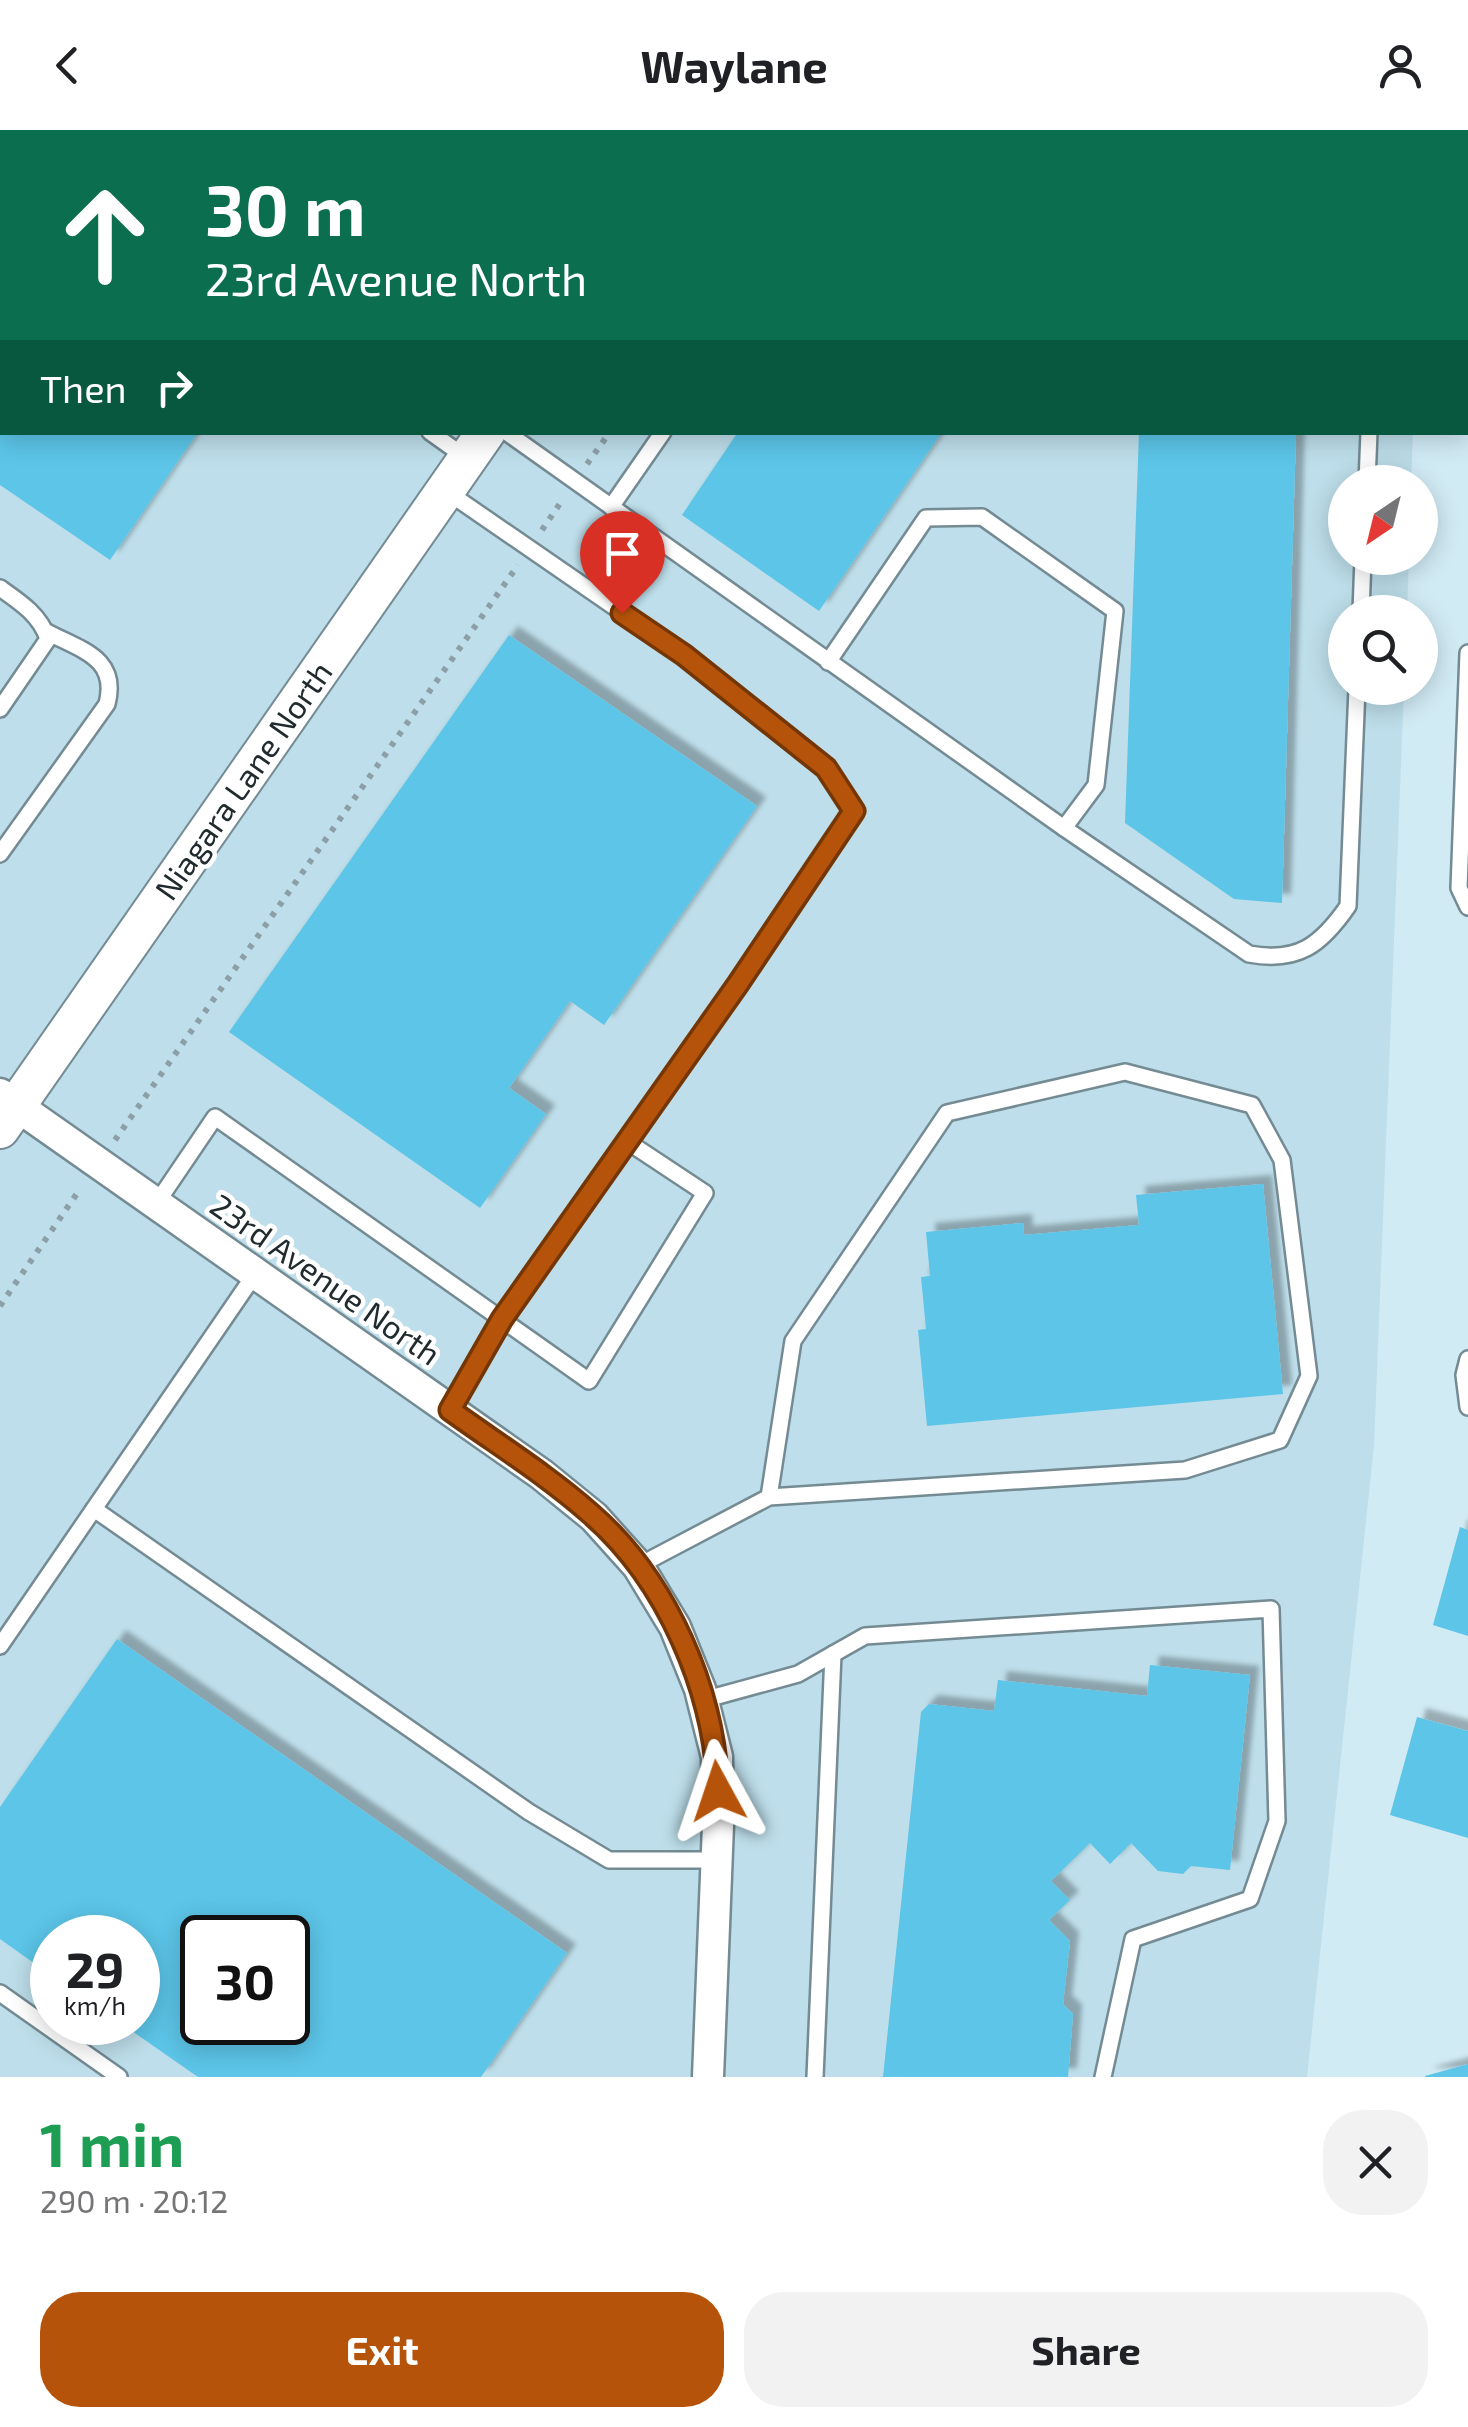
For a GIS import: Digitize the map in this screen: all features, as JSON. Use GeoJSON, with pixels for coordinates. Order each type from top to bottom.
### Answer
{"type":"FeatureCollection","features":[{"type":"Feature","properties":{"kind":"street","name":"Niagara Lane North"},"geometry":{"type":"LineString","coordinates":[[5,1110],[477,446]]}},
{"type":"Feature","properties":{"kind":"street","name":"23rd Avenue North"},"geometry":{"type":"LineString","coordinates":[[5,1110],[156,1204],[541,1474],[594,1516],[638,1566],[676,1627],[703,1700],[717,1757],[708,2077]]}},
{"type":"Feature","properties":{"kind":"lane"},"geometry":{"type":"LineString","coordinates":[[440,435],[477,446]]}},
{"type":"Feature","properties":{"kind":"lane"},"geometry":{"type":"LineString","coordinates":[[510,435],[1064,828],[1249,954],[1273,958],[1300,952],[1328,935],[1348,906],[1357,705]]}},
{"type":"Feature","properties":{"kind":"lane"},"geometry":{"type":"LineString","coordinates":[[611,507],[661,435]]}},
{"type":"Feature","properties":{"kind":"lane"},"geometry":{"type":"LineString","coordinates":[[1367,465],[1369,435]]}},
{"type":"Feature","properties":{"kind":"lane"},"geometry":{"type":"LineString","coordinates":[[446,491],[684,655],[826,768],[854,811],[502,1319],[450,1410]]}},
{"type":"Feature","properties":{"kind":"lane"},"geometry":{"type":"LineString","coordinates":[[828,662],[926,518],[982,516],[1114,611],[1096,785],[1064,828]]}},
{"type":"Feature","properties":{"kind":"lane"},"geometry":{"type":"LineString","coordinates":[[0,588],[24,604],[45,630],[103,663],[112,684],[107,704],[0,854]]}},
{"type":"Feature","properties":{"kind":"lane"},"geometry":{"type":"LineString","coordinates":[[0,709],[48,640],[45,630]]}},
{"type":"Feature","properties":{"kind":"lane"},"geometry":{"type":"LineString","coordinates":[[1468,653],[1459,888],[1468,907]]}},
{"type":"Feature","properties":{"kind":"lane"},"geometry":{"type":"LineString","coordinates":[[638,1566],[769,1497],[1185,1470],[1280,1440],[1309,1376],[1282,1160],[1252,1105],[1125,1072],[947,1112],[793,1342],[769,1497]]}},
{"type":"Feature","properties":{"kind":"lane"},"geometry":{"type":"LineString","coordinates":[[156,1204],[215,1117],[588,1381],[705,1193],[628,1142]]}},
{"type":"Feature","properties":{"kind":"lane"},"geometry":{"type":"LineString","coordinates":[[0,1646],[256,1274]]}},
{"type":"Feature","properties":{"kind":"lane"},"geometry":{"type":"LineString","coordinates":[[1468,1359],[1464,1376],[1468,1406]]}},
{"type":"Feature","properties":{"kind":"lane"},"geometry":{"type":"LineString","coordinates":[[94,1509],[529,1812],[609,1860],[717,1860]]}},
{"type":"Feature","properties":{"kind":"lane"},"geometry":{"type":"LineString","coordinates":[[703,1700],[798,1674],[865,1636],[1271,1610],[1276,1820],[1250,1900],[1133,1939],[1103,2077]]}},
{"type":"Feature","properties":{"kind":"lane"},"geometry":{"type":"LineString","coordinates":[[815,2077],[833,1654]]}},
{"type":"Feature","properties":{"kind":"lane"},"geometry":{"type":"LineString","coordinates":[[0,1994],[119,2077]]}},
{"type":"Feature","properties":{"kind":"path"},"geometry":{"type":"LineString","coordinates":[[114,1142],[608,435]]}},
{"type":"Feature","properties":{"kind":"path"},"geometry":{"type":"LineString","coordinates":[[0,1306],[80,1188]]}},
{"type":"Feature","properties":{"kind":"shaded area"},"geometry":{"type":"Polygon","coordinates":[[[0,435],[1413,435],[1412,465],[1328,465],[1328,575],[1408,575],[1408,595],[1328,595],[1328,705],[1403,705],[1374,1446],[1307,2077],[0,2077],[0,435]]]}},
{"type":"Feature","properties":{"kind":"building"},"geometry":{"type":"Polygon","coordinates":[[[0,435],[196,435],[110,560],[0,485],[0,435]]]}},
{"type":"Feature","properties":{"kind":"building"},"geometry":{"type":"Polygon","coordinates":[[[736,435],[940,435],[819,611],[682,515],[736,435]]]}},
{"type":"Feature","properties":{"kind":"building"},"geometry":{"type":"Polygon","coordinates":[[[1139,435],[1296,435],[1282,903],[1234,899],[1125,823],[1139,435]]]}},
{"type":"Feature","properties":{"kind":"building"},"geometry":{"type":"Polygon","coordinates":[[[509,635],[757,806],[604,1025],[570,1001],[509,1088],[546,1114],[480,1208],[229,1032],[509,635]]]}},
{"type":"Feature","properties":{"kind":"building"},"geometry":{"type":"Polygon","coordinates":[[[1263,1184],[1283,1394],[927,1426],[918,1330],[926,1329],[921,1277],[930,1276],[926,1232],[1023,1223],[1024,1235],[1139,1225],[1136,1195],[1263,1184]]]}},
{"type":"Feature","properties":{"kind":"building"},"geometry":{"type":"Polygon","coordinates":[[[1460,1527],[1468,1530],[1468,1636],[1433,1625],[1460,1527]]]}},
{"type":"Feature","properties":{"kind":"building"},"geometry":{"type":"Polygon","coordinates":[[[117,1639],[567,1953],[481,2077],[198,2077],[152,2045],[160,2045],[160,1915],[30,1915],[30,1960],[0,1939],[0,1807],[117,1639]]]}},
{"type":"Feature","properties":{"kind":"building"},"geometry":{"type":"Polygon","coordinates":[[[1150,1665],[1250,1675],[1230,1870],[1191,1866],[1183,1874],[1158,1871],[1131,1843],[1110,1864],[1090,1843],[1051,1881],[1070,1900],[1049,1920],[1070,1941],[1063,2004],[1073,2014],[1068,2077],[883,2077],[921,1712],[929,1704],[994,1711],[998,1680],[1147,1696],[1150,1665]]]}},
{"type":"Feature","properties":{"kind":"building"},"geometry":{"type":"Polygon","coordinates":[[[1417,1717],[1468,1731],[1468,1838],[1390,1815],[1417,1717]]]}},
{"type":"Feature","properties":{"kind":"building"},"geometry":{"type":"Polygon","coordinates":[[[1468,2064],[1468,2077],[1425,2077],[1425,2076],[1468,2064]]]}},
{"type":"Feature","properties":{"kind":"route"},"geometry":{"type":"LineString","coordinates":[[622,613],[684,655],[826,768],[854,811],[738,984],[502,1319],[450,1410],[594,1516],[638,1566],[676,1627],[700,1689],[717,1757],[718,1791]]}}]}
